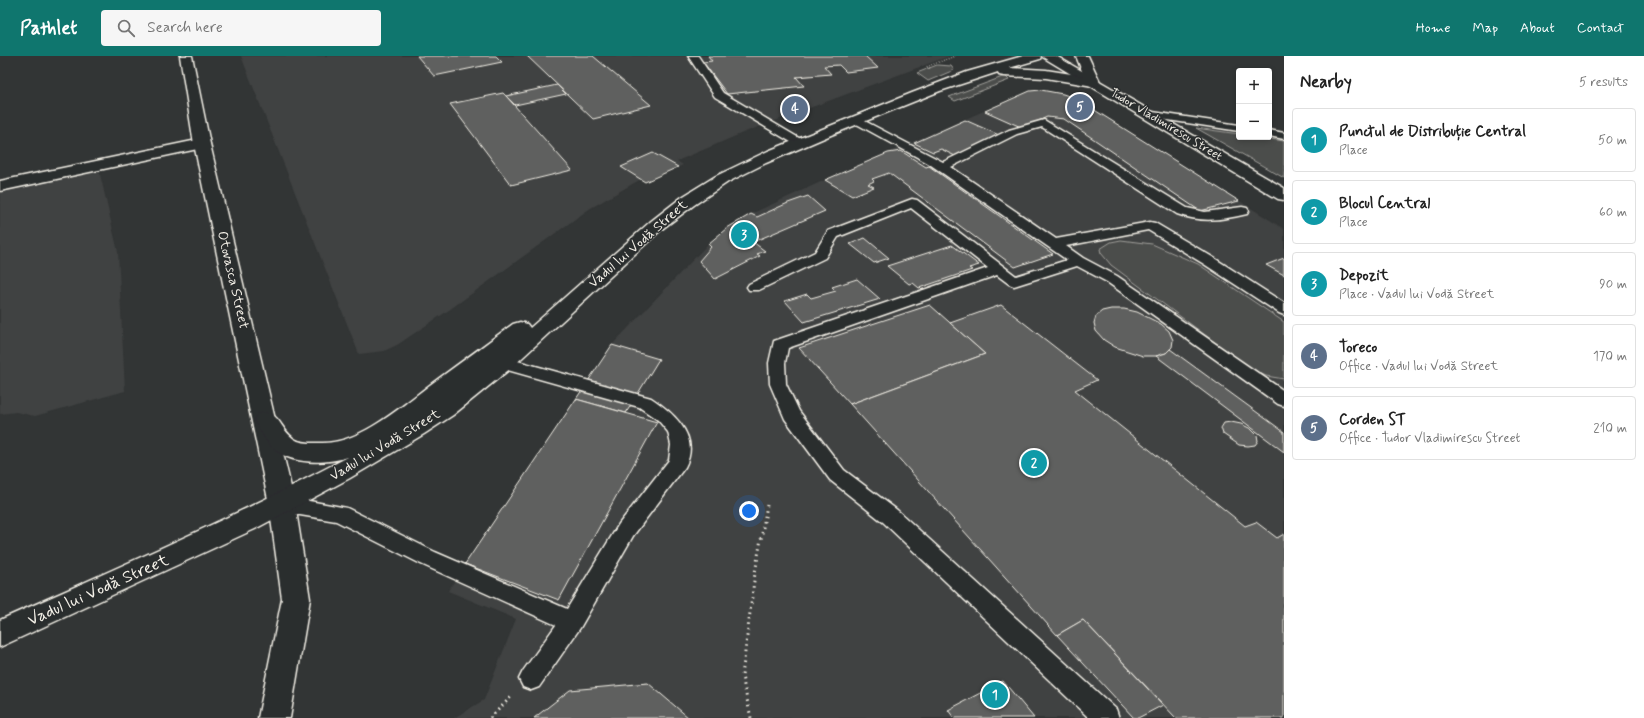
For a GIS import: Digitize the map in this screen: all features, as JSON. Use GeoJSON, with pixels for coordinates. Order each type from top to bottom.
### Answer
{"type":"FeatureCollection","features":[{"type":"Feature","properties":{"kind":"main road","name":"Otovasca Street"},"geometry":{"type":"LineString","coordinates":[[186,56],[202,144],[265,420],[282,504]]}},
{"type":"Feature","properties":{"kind":"main road"},"geometry":{"type":"LineString","coordinates":[[966,77],[1002,56]]}},
{"type":"Feature","properties":{"kind":"main road","name":"Vadul lui Vodă Street"},"geometry":{"type":"LineString","coordinates":[[0,634],[282,504],[400,439],[444,410],[503,363],[614,263],[691,198],[755,161],[966,77],[1035,56]]}},
{"type":"Feature","properties":{"kind":"main road","name":"Tudor Vladimirescu Street"},"geometry":{"type":"LineString","coordinates":[[1047,56],[1094,82],[1284,195]]}},
{"type":"Feature","properties":{"kind":"main road"},"geometry":{"type":"LineString","coordinates":[[1082,56],[1085,66],[1094,82]]}},
{"type":"Feature","properties":{"kind":"main road"},"geometry":{"type":"LineString","coordinates":[[966,77],[1027,72],[1094,82]]}},
{"type":"Feature","properties":{"kind":"main road"},"geometry":{"type":"LineString","coordinates":[[0,186],[202,144]]}},
{"type":"Feature","properties":{"kind":"main road"},"geometry":{"type":"LineString","coordinates":[[265,420],[281,442],[293,450],[324,452],[341,450],[359,443],[376,435],[401,418],[483,359],[555,303],[614,263]]}},
{"type":"Feature","properties":{"kind":"main road"},"geometry":{"type":"LineString","coordinates":[[270,713],[296,599],[282,504]]}},
{"type":"Feature","properties":{"kind":"lane"},"geometry":{"type":"LineString","coordinates":[[693,56],[719,95],[800,143]]}},
{"type":"Feature","properties":{"kind":"lane"},"geometry":{"type":"LineString","coordinates":[[1146,114],[1236,128]]}},
{"type":"Feature","properties":{"kind":"lane"},"geometry":{"type":"LineString","coordinates":[[857,120],[942,167],[1078,261],[1112,280],[1284,400]]}},
{"type":"Feature","properties":{"kind":"lane"},"geometry":{"type":"LineString","coordinates":[[942,167],[1013,132],[1044,123],[1182,211],[1196,217],[1207,217],[1242,211]]}},
{"type":"Feature","properties":{"kind":"lane"},"geometry":{"type":"LineString","coordinates":[[1272,134],[1284,136]]}},
{"type":"Feature","properties":{"kind":"lane"},"geometry":{"type":"LineString","coordinates":[[754,287],[820,255],[833,234],[912,203],[1014,281],[1078,261]]}},
{"type":"Feature","properties":{"kind":"lane"},"geometry":{"type":"LineString","coordinates":[[1054,244],[1150,226],[1209,261],[1284,310]]}},
{"type":"Feature","properties":{"kind":"lane"},"geometry":{"type":"LineString","coordinates":[[998,269],[780,345],[777,363],[778,384],[791,414],[837,475],[890,516],[1107,718]]}},
{"type":"Feature","properties":{"kind":"lane"},"geometry":{"type":"LineString","coordinates":[[503,363],[645,402],[664,415],[676,430],[680,445],[678,462],[626,530],[572,621],[531,679]]}},
{"type":"Feature","properties":{"kind":"lane"},"geometry":{"type":"LineString","coordinates":[[282,504],[340,514],[428,558],[572,621]]}},
{"type":"Feature","properties":{"kind":"path"},"geometry":{"type":"LineString","coordinates":[[751,718],[742,676],[754,573],[767,505]]}},
{"type":"Feature","properties":{"kind":"shaded area"},"geometry":{"type":"Polygon","coordinates":[[[241,56],[949,56],[745,132],[677,161],[683,165],[645,182],[641,179],[589,209],[449,310],[397,345],[384,351],[359,354],[241,56]]]}},
{"type":"Feature","properties":{"kind":"shaded area"},"geometry":{"type":"Polygon","coordinates":[[[937,65],[951,66],[954,70],[928,81],[917,73],[937,65]]]}},
{"type":"Feature","properties":{"kind":"shaded area"},"geometry":{"type":"Polygon","coordinates":[[[1005,76],[1009,80],[955,101],[949,97],[1005,76]]]}},
{"type":"Feature","properties":{"kind":"shaded area"},"geometry":{"type":"Polygon","coordinates":[[[1041,90],[1063,94],[1077,99],[1284,229],[1284,718],[454,718],[484,700],[516,619],[448,591],[612,345],[708,244],[727,228],[751,214],[825,180],[1030,91],[1041,90]]]}},
{"type":"Feature","properties":{"kind":"shaded area"},"geometry":{"type":"Polygon","coordinates":[[[1196,128],[1236,134],[1236,140],[1272,139],[1284,141],[1284,178],[1196,128]]]}},
{"type":"Feature","properties":{"kind":"shaded area"},"geometry":{"type":"Polygon","coordinates":[[[99,170],[118,252],[125,391],[35,416],[16,412],[0,414],[0,192],[99,170]]]}},
{"type":"Feature","properties":{"kind":"shaded area"},"geometry":{"type":"Polygon","coordinates":[[[1121,240],[1152,244],[1198,264],[1284,322],[1284,379],[1266,376],[1251,369],[1111,265],[1101,253],[1100,249],[1111,242],[1121,240]]]}},
{"type":"Feature","properties":{"kind":"building"},"geometry":{"type":"Polygon","coordinates":[[[417,56],[496,56],[502,62],[434,76],[417,56]]]}},
{"type":"Feature","properties":{"kind":"building"},"geometry":{"type":"Polygon","coordinates":[[[527,56],[593,56],[651,105],[593,119],[527,56]]]}},
{"type":"Feature","properties":{"kind":"building"},"geometry":{"type":"Polygon","coordinates":[[[708,56],[865,56],[878,68],[846,72],[839,65],[824,66],[831,74],[796,77],[804,86],[727,94],[703,62],[712,61],[708,56]]]}},
{"type":"Feature","properties":{"kind":"building"},"geometry":{"type":"Polygon","coordinates":[[[557,85],[566,94],[515,105],[506,96],[557,85]]]}},
{"type":"Feature","properties":{"kind":"building"},"geometry":{"type":"Polygon","coordinates":[[[1041,90],[1063,94],[1077,99],[1239,201],[1200,211],[1064,119],[1047,117],[1023,128],[985,111],[1030,91],[1041,90]]]}},
{"type":"Feature","properties":{"kind":"building"},"geometry":{"type":"Polygon","coordinates":[[[503,93],[572,170],[511,185],[450,104],[503,93]]]}},
{"type":"Feature","properties":{"kind":"building"},"geometry":{"type":"Polygon","coordinates":[[[965,120],[999,135],[955,156],[941,149],[933,152],[914,143],[965,120]]]}},
{"type":"Feature","properties":{"kind":"building"},"geometry":{"type":"Polygon","coordinates":[[[901,151],[926,167],[929,166],[1053,254],[1015,267],[889,173],[872,179],[874,181],[868,184],[874,187],[852,196],[825,180],[888,153],[901,151]]]}},
{"type":"Feature","properties":{"kind":"building"},"geometry":{"type":"Polygon","coordinates":[[[653,153],[678,167],[645,182],[621,167],[653,153]]]}},
{"type":"Feature","properties":{"kind":"building"},"geometry":{"type":"Polygon","coordinates":[[[808,196],[825,211],[753,242],[765,251],[757,254],[760,256],[715,279],[699,261],[711,247],[708,244],[727,228],[751,214],[757,217],[808,196]]]}},
{"type":"Feature","properties":{"kind":"building"},"geometry":{"type":"Polygon","coordinates":[[[865,238],[889,258],[874,263],[850,244],[865,238]]]}},
{"type":"Feature","properties":{"kind":"building"},"geometry":{"type":"Polygon","coordinates":[[[952,245],[979,265],[969,268],[972,270],[919,288],[913,283],[909,284],[887,266],[952,245]]]}},
{"type":"Feature","properties":{"kind":"building"},"geometry":{"type":"Polygon","coordinates":[[[1284,258],[1284,275],[1266,265],[1284,258]]]}},
{"type":"Feature","properties":{"kind":"building"},"geometry":{"type":"Polygon","coordinates":[[[857,279],[880,299],[804,322],[785,301],[807,294],[811,298],[836,291],[832,287],[857,279]]]}},
{"type":"Feature","properties":{"kind":"building"},"geometry":{"type":"Polygon","coordinates":[[[930,305],[985,354],[850,404],[799,348],[930,305]]]}},
{"type":"Feature","properties":{"kind":"building"},"geometry":{"type":"Polygon","coordinates":[[[1001,305],[1097,380],[1075,390],[1245,526],[1256,522],[1277,538],[1284,534],[1284,718],[1176,718],[1083,620],[1057,635],[850,404],[985,354],[950,323],[1001,305]]]}},
{"type":"Feature","properties":{"kind":"building"},"geometry":{"type":"Polygon","coordinates":[[[1124,309],[1137,312],[1161,324],[1169,331],[1173,340],[1172,347],[1166,353],[1156,356],[1143,356],[1115,347],[1104,340],[1096,331],[1094,323],[1096,316],[1102,311],[1124,309]]]}},
{"type":"Feature","properties":{"kind":"building"},"geometry":{"type":"Polygon","coordinates":[[[612,345],[659,359],[626,413],[576,399],[612,345]]]}},
{"type":"Feature","properties":{"kind":"building"},"geometry":{"type":"Polygon","coordinates":[[[1170,349],[1284,432],[1284,452],[1156,356],[1166,353],[1170,349]]]}},
{"type":"Feature","properties":{"kind":"building"},"geometry":{"type":"Polygon","coordinates":[[[576,399],[657,422],[559,600],[465,564],[576,399]]]}},
{"type":"Feature","properties":{"kind":"building"},"geometry":{"type":"Polygon","coordinates":[[[1231,422],[1241,424],[1251,429],[1257,435],[1258,441],[1255,445],[1239,445],[1223,434],[1221,428],[1224,423],[1231,422]]]}},
{"type":"Feature","properties":{"kind":"building"},"geometry":{"type":"Polygon","coordinates":[[[1083,620],[1163,705],[1138,718],[1134,718],[1057,635],[1083,620]]]}},
{"type":"Feature","properties":{"kind":"building"},"geometry":{"type":"Polygon","coordinates":[[[1003,681],[1034,718],[954,718],[948,710],[1003,681]]]}},
{"type":"Feature","properties":{"kind":"building"},"geometry":{"type":"Polygon","coordinates":[[[648,683],[689,718],[534,718],[570,690],[648,683]]]}},
{"type":"Feature","properties":{"kind":"place","name":"Corden ST"},"geometry":{"type":"Point","coordinates":[1080,107]}},
{"type":"Feature","properties":{"kind":"place","name":"Toreco"},"geometry":{"type":"Point","coordinates":[795,109]}},
{"type":"Feature","properties":{"kind":"place","name":"Depozit"},"geometry":{"type":"Point","coordinates":[744,235]}},
{"type":"Feature","properties":{"kind":"place","name":"Blocul Central"},"geometry":{"type":"Point","coordinates":[1034,463]}},
{"type":"Feature","properties":{"kind":"place","name":"Punctul de Distribuție Central"},"geometry":{"type":"Point","coordinates":[995,695]}}]}
